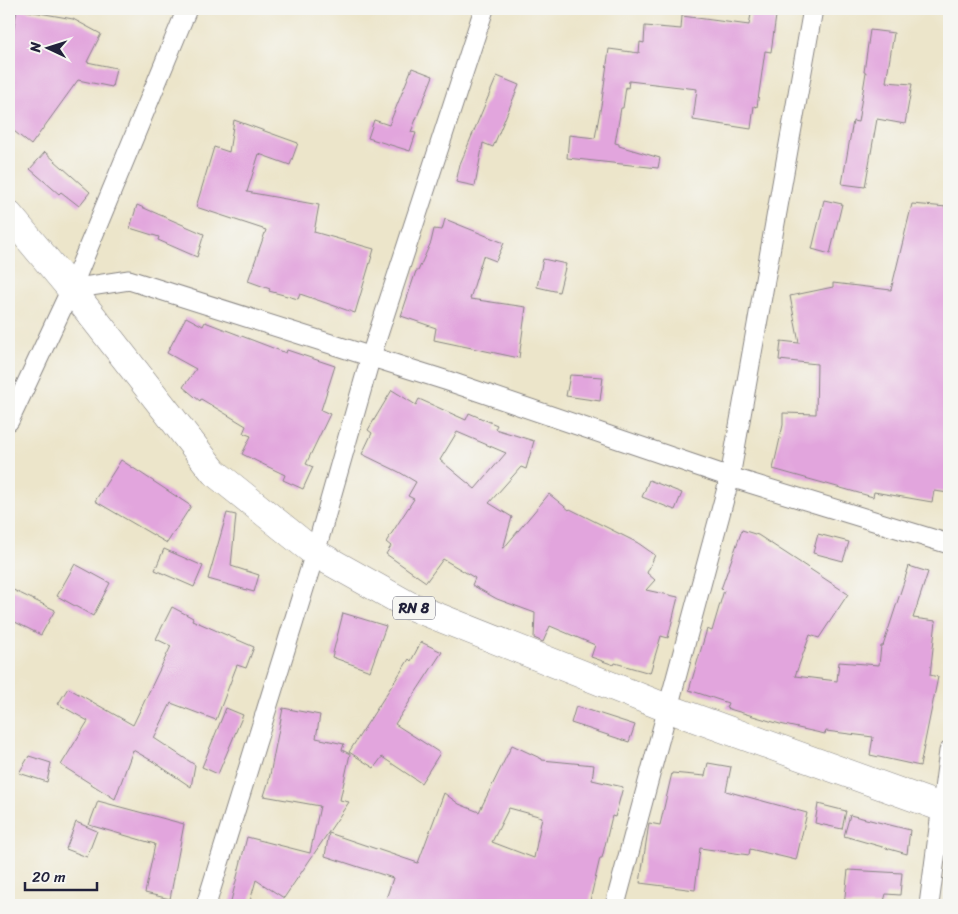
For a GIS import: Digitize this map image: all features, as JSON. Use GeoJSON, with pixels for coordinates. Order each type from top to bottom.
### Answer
{"type":"FeatureCollection","features":[{"type":"Feature","properties":{"kind":"main road","name":"RN 8"},"geometry":{"type":"LineString","coordinates":[[9,216],[71,289],[214,472],[315,553],[408,606],[668,708],[946,808]]}},
{"type":"Feature","properties":{"kind":"street"},"geometry":{"type":"LineString","coordinates":[[9,421],[71,289],[187,9]]}},
{"type":"Feature","properties":{"kind":"street"},"geometry":{"type":"LineString","coordinates":[[206,905],[315,553],[371,356],[484,9]]}},
{"type":"Feature","properties":{"kind":"street"},"geometry":{"type":"LineString","coordinates":[[615,905],[730,477],[813,9]]}},
{"type":"Feature","properties":{"kind":"street"},"geometry":{"type":"LineString","coordinates":[[71,289],[129,280],[457,384],[730,477],[949,544]]}},
{"type":"Feature","properties":{"kind":"street"},"geometry":{"type":"LineString","coordinates":[[928,905],[946,808],[949,751]]}},
{"type":"Feature","properties":{"kind":"building"},"geometry":{"type":"Polygon","coordinates":[[[17,9],[73,19],[101,34],[87,62],[116,68],[112,87],[78,80],[31,145],[9,127],[9,32],[13,33],[17,9]]]}},
{"type":"Feature","properties":{"kind":"building"},"geometry":{"type":"Polygon","coordinates":[[[752,9],[777,9],[771,52],[765,51],[757,107],[754,106],[751,129],[693,120],[697,89],[629,81],[628,88],[626,87],[623,108],[621,108],[615,143],[619,144],[619,146],[660,158],[658,168],[567,158],[569,135],[595,138],[609,49],[639,53],[640,42],[644,43],[645,26],[681,29],[682,16],[749,25],[752,9]]]}},
{"type":"Feature","properties":{"kind":"building"},"geometry":{"type":"Polygon","coordinates":[[[870,30],[894,33],[886,82],[912,84],[905,124],[877,119],[865,187],[842,184],[853,121],[858,122],[870,30]]]}},
{"type":"Feature","properties":{"kind":"building"},"geometry":{"type":"Polygon","coordinates":[[[412,68],[433,76],[411,132],[416,133],[410,151],[368,138],[374,120],[389,125],[412,68]]]}},
{"type":"Feature","properties":{"kind":"building"},"geometry":{"type":"Polygon","coordinates":[[[497,76],[519,85],[493,147],[483,143],[475,186],[456,182],[460,164],[497,76]]]}},
{"type":"Feature","properties":{"kind":"building"},"geometry":{"type":"Polygon","coordinates":[[[234,120],[298,143],[290,165],[259,154],[247,192],[319,205],[314,232],[374,249],[355,313],[300,294],[298,299],[269,291],[270,289],[248,281],[266,230],[196,207],[214,147],[229,152],[234,120]]]}},
{"type":"Feature","properties":{"kind":"building"},"geometry":{"type":"Polygon","coordinates":[[[45,152],[90,192],[79,206],[61,192],[59,194],[30,169],[45,152]]]}},
{"type":"Feature","properties":{"kind":"building"},"geometry":{"type":"Polygon","coordinates":[[[824,200],[842,204],[830,254],[812,249],[824,200]]]}},
{"type":"Feature","properties":{"kind":"building"},"geometry":{"type":"Polygon","coordinates":[[[912,204],[947,207],[947,211],[949,211],[949,493],[934,491],[932,502],[874,492],[873,497],[773,469],[783,425],[783,413],[816,414],[817,364],[779,360],[781,341],[799,343],[790,296],[833,287],[833,283],[891,290],[912,204]]]}},
{"type":"Feature","properties":{"kind":"building"},"geometry":{"type":"Polygon","coordinates":[[[137,205],[204,234],[197,257],[158,240],[159,237],[130,228],[137,205]]]}},
{"type":"Feature","properties":{"kind":"building"},"geometry":{"type":"Polygon","coordinates":[[[445,219],[504,243],[496,261],[483,256],[470,299],[526,307],[519,358],[434,340],[436,328],[401,316],[416,271],[418,271],[431,242],[434,229],[442,230],[445,219]]]}},
{"type":"Feature","properties":{"kind":"building"},"geometry":{"type":"Polygon","coordinates":[[[543,259],[566,264],[559,292],[537,287],[543,259]]]}},
{"type":"Feature","properties":{"kind":"building"},"geometry":{"type":"Polygon","coordinates":[[[186,317],[203,326],[205,322],[286,353],[287,350],[335,366],[321,410],[330,414],[306,464],[313,467],[303,489],[283,480],[285,475],[242,454],[251,436],[243,433],[246,426],[201,399],[200,401],[183,387],[196,369],[167,353],[186,317]]]}},
{"type":"Feature","properties":{"kind":"building"},"geometry":{"type":"Polygon","coordinates":[[[570,375],[603,377],[600,401],[566,396],[570,375]]]}},
{"type":"Feature","properties":{"kind":"building"},"geometry":{"type":"Polygon","coordinates":[[[392,390],[416,405],[419,399],[466,420],[469,413],[497,425],[495,429],[534,441],[526,469],[521,467],[489,503],[512,517],[503,549],[549,494],[569,510],[638,543],[655,555],[647,573],[655,580],[646,590],[678,597],[668,638],[661,636],[650,673],[615,663],[614,665],[591,657],[595,645],[550,626],[543,642],[534,638],[535,613],[497,599],[472,585],[475,578],[443,559],[426,582],[386,554],[391,546],[386,542],[414,499],[408,496],[416,482],[362,454],[372,433],[368,430],[392,390]],[[457,432],[440,460],[475,489],[506,453],[457,432]]]}},
{"type":"Feature","properties":{"kind":"building"},"geometry":{"type":"Polygon","coordinates":[[[121,460],[191,506],[167,543],[95,501],[121,460]]]}},
{"type":"Feature","properties":{"kind":"building"},"geometry":{"type":"Polygon","coordinates":[[[649,480],[682,493],[675,510],[642,497],[649,480]]]}},
{"type":"Feature","properties":{"kind":"building"},"geometry":{"type":"Polygon","coordinates":[[[227,513],[236,515],[231,566],[259,575],[254,592],[208,579],[227,513]]]}},
{"type":"Feature","properties":{"kind":"building"},"geometry":{"type":"Polygon","coordinates":[[[742,530],[758,535],[848,594],[819,638],[810,635],[795,676],[837,681],[839,662],[879,665],[881,646],[883,646],[909,566],[928,572],[913,618],[936,621],[930,675],[938,677],[920,766],[870,755],[873,737],[826,731],[825,734],[780,724],[726,708],[728,703],[689,690],[707,629],[712,631],[724,590],[721,589],[742,530]]]}},
{"type":"Feature","properties":{"kind":"building"},"geometry":{"type":"Polygon","coordinates":[[[818,534],[849,542],[843,561],[813,553],[818,534]]]}},
{"type":"Feature","properties":{"kind":"building"},"geometry":{"type":"Polygon","coordinates":[[[164,549],[203,566],[194,587],[155,570],[164,549]]]}},
{"type":"Feature","properties":{"kind":"building"},"geometry":{"type":"Polygon","coordinates":[[[75,564],[110,583],[93,616],[57,596],[75,564]]]}},
{"type":"Feature","properties":{"kind":"building"},"geometry":{"type":"Polygon","coordinates":[[[9,588],[55,610],[41,635],[9,619],[9,588]]]}},
{"type":"Feature","properties":{"kind":"building"},"geometry":{"type":"Polygon","coordinates":[[[172,607],[193,618],[192,620],[254,647],[246,668],[237,665],[216,720],[171,703],[154,738],[195,765],[191,787],[133,750],[115,799],[61,765],[88,721],[58,704],[68,688],[133,725],[171,646],[156,639],[172,607]]]}},
{"type":"Feature","properties":{"kind":"building"},"geometry":{"type":"Polygon","coordinates":[[[343,613],[386,626],[370,671],[332,657],[343,613]]]}},
{"type":"Feature","properties":{"kind":"building"},"geometry":{"type":"Polygon","coordinates":[[[421,642],[442,652],[395,724],[440,753],[421,783],[382,757],[374,768],[349,752],[409,659],[411,661],[421,642]]]}},
{"type":"Feature","properties":{"kind":"building"},"geometry":{"type":"Polygon","coordinates":[[[576,706],[635,725],[629,742],[571,723],[576,706]]]}},
{"type":"Feature","properties":{"kind":"building"},"geometry":{"type":"Polygon","coordinates":[[[226,708],[243,715],[218,774],[202,767],[226,708]]]}},
{"type":"Feature","properties":{"kind":"building"},"geometry":{"type":"Polygon","coordinates":[[[283,708],[320,715],[316,738],[344,744],[342,750],[350,754],[340,800],[349,802],[284,898],[256,880],[249,905],[230,905],[247,837],[310,853],[320,806],[264,796],[269,780],[283,708]]]}},
{"type":"Feature","properties":{"kind":"building"},"geometry":{"type":"Polygon","coordinates":[[[512,745],[542,760],[594,765],[592,780],[623,787],[615,817],[612,816],[589,905],[384,905],[393,878],[325,856],[329,833],[418,863],[444,793],[459,804],[479,812],[512,745]],[[509,808],[492,842],[534,858],[542,817],[509,808]]]}},
{"type":"Feature","properties":{"kind":"building"},"geometry":{"type":"Polygon","coordinates":[[[29,756],[51,763],[47,782],[19,773],[29,756]]]}},
{"type":"Feature","properties":{"kind":"building"},"geometry":{"type":"Polygon","coordinates":[[[708,763],[731,767],[726,791],[807,813],[796,860],[750,849],[749,855],[700,848],[695,890],[640,883],[649,823],[660,825],[672,773],[705,776],[708,763]]]}},
{"type":"Feature","properties":{"kind":"building"},"geometry":{"type":"Polygon","coordinates":[[[98,801],[184,824],[170,899],[145,893],[155,844],[89,825],[98,801]]]}},
{"type":"Feature","properties":{"kind":"building"},"geometry":{"type":"Polygon","coordinates":[[[818,804],[846,811],[842,829],[815,823],[818,804]]]}},
{"type":"Feature","properties":{"kind":"building"},"geometry":{"type":"Polygon","coordinates":[[[850,815],[910,830],[907,854],[844,836],[850,815]]]}},
{"type":"Feature","properties":{"kind":"building"},"geometry":{"type":"Polygon","coordinates":[[[76,822],[97,831],[87,857],[66,849],[76,822]]]}},
{"type":"Feature","properties":{"kind":"building"},"geometry":{"type":"Polygon","coordinates":[[[848,870],[902,873],[900,895],[886,894],[883,905],[844,905],[848,870]]]}}]}
